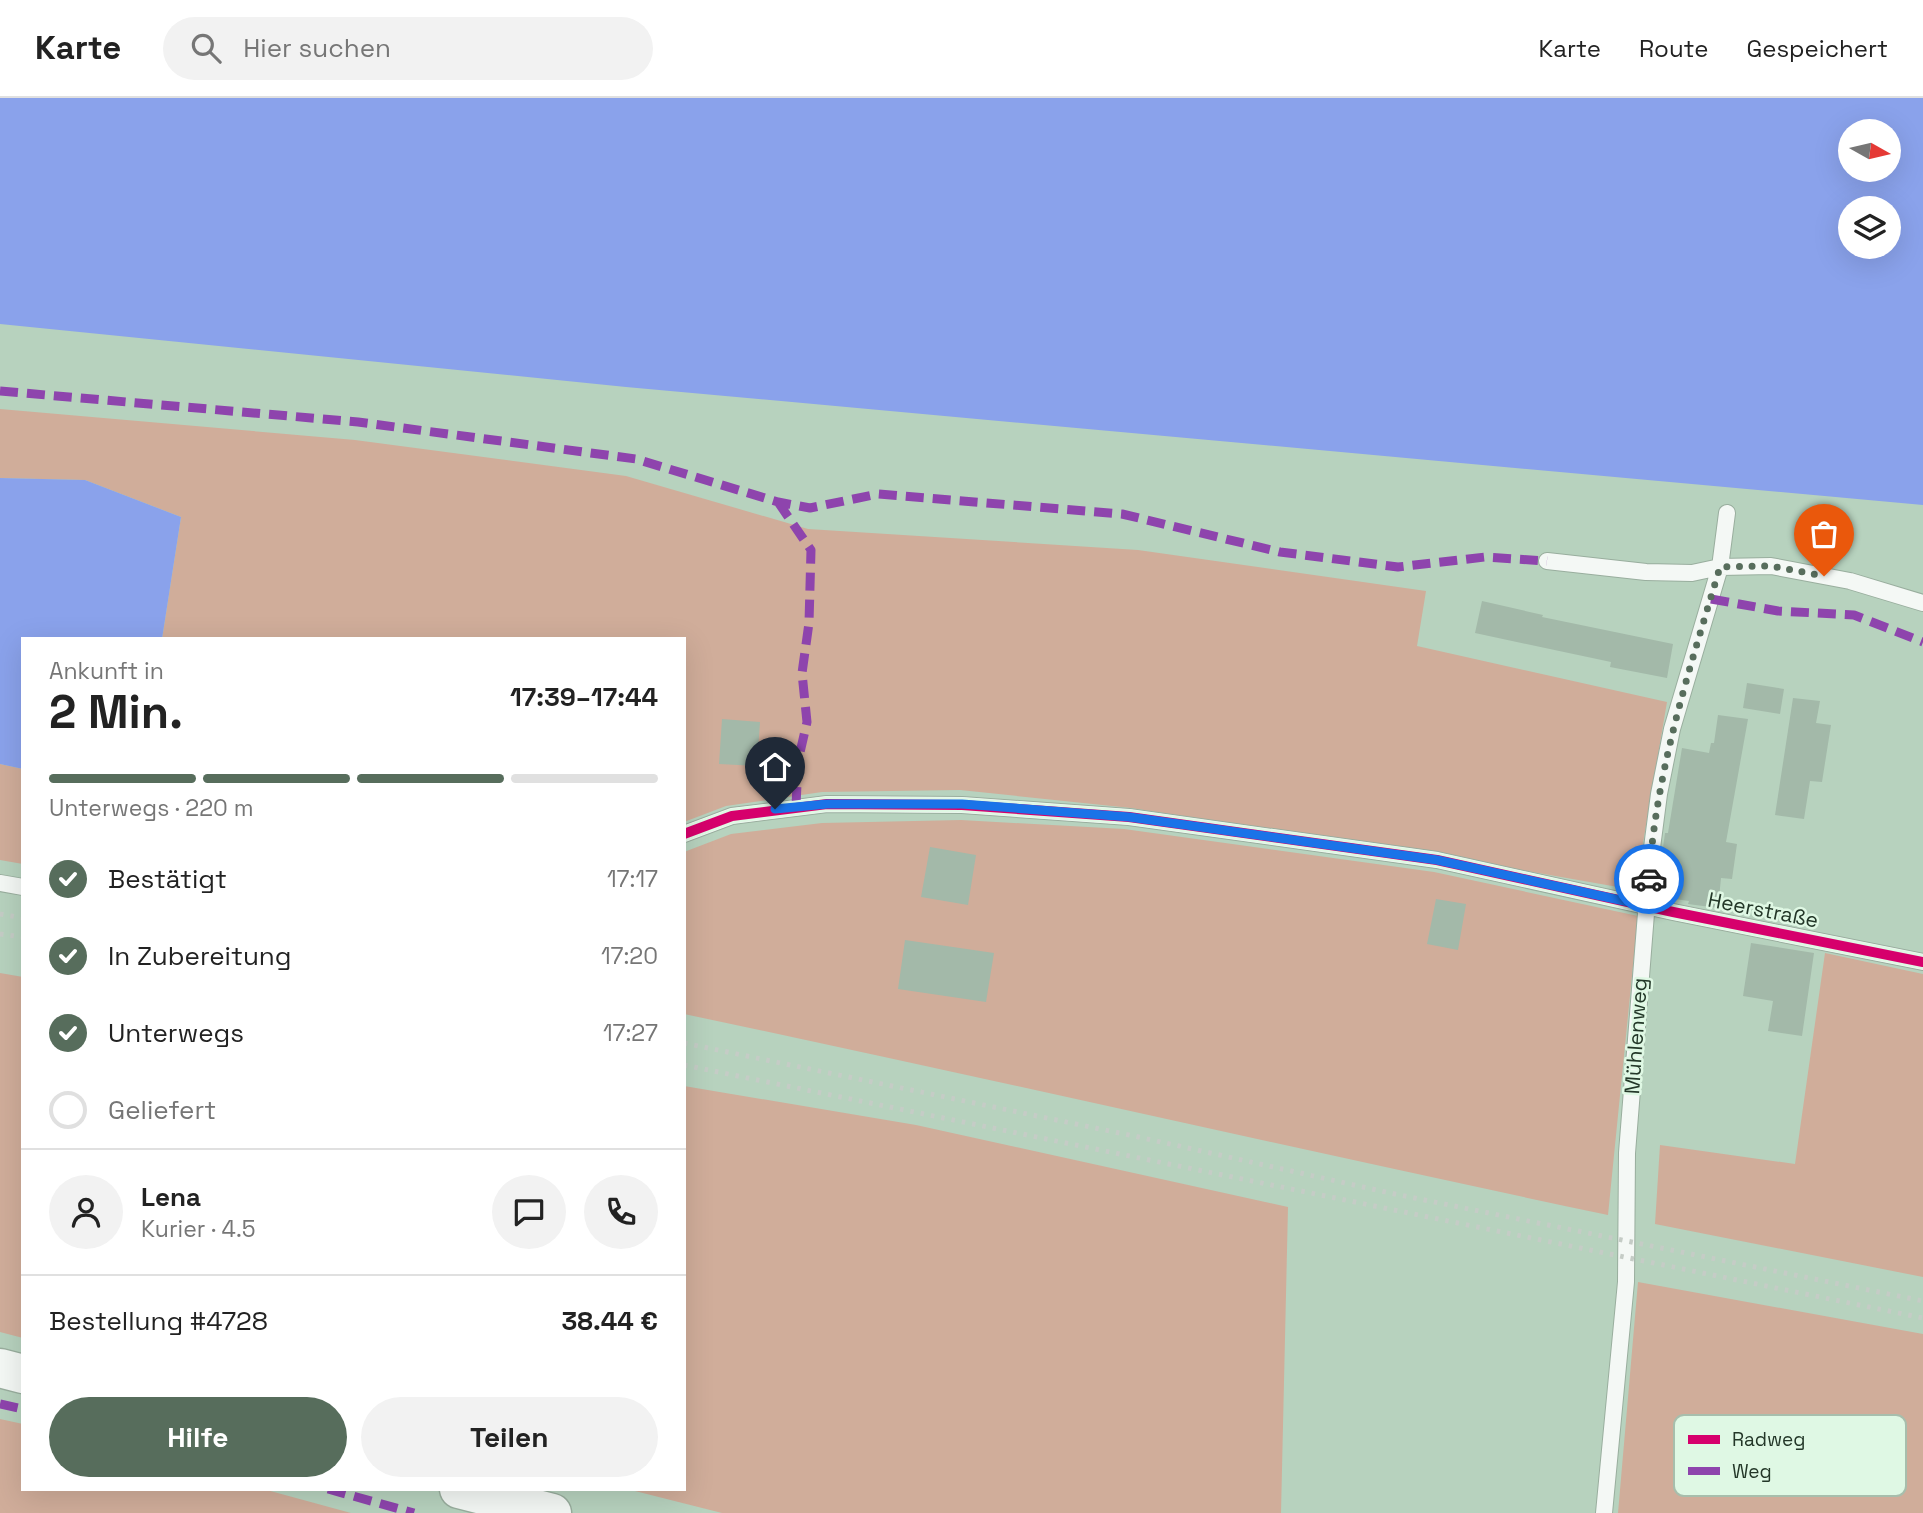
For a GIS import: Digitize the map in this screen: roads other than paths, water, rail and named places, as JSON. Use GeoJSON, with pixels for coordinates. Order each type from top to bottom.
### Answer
{"type":"FeatureCollection","features":[{"type":"Feature","properties":{"kind":"main road"},"geometry":{"type":"LineString","coordinates":[[0,1368],[21,1373]]}},
{"type":"Feature","properties":{"kind":"main road"},"geometry":{"type":"LineString","coordinates":[[466,1491],[552,1513]]}},
{"type":"Feature","properties":{"kind":"lane","name":"Mühlenweg"},"geometry":{"type":"LineString","coordinates":[[1604,1513],[1626,1282],[1627,1153],[1657,808],[1672,729],[1720,567],[1727,513]]}},
{"type":"Feature","properties":{"kind":"lane"},"geometry":{"type":"LineString","coordinates":[[1547,561],[1646,572],[1692,573],[1720,567],[1771,566],[1850,581],[1923,603]]}},
{"type":"Feature","properties":{"kind":"lane","name":"Heerstraße"},"geometry":{"type":"LineString","coordinates":[[686,833],[732,816],[827,804],[962,804],[1129,817],[1437,860],[1923,962]]}},
{"type":"Feature","properties":{"kind":"lane"},"geometry":{"type":"LineString","coordinates":[[0,883],[21,887]]}},
{"type":"Feature","properties":{"kind":"water"},"geometry":{"type":"Polygon","coordinates":[[[0,98],[1923,98],[1923,505],[626,387],[0,324],[0,98]]]}},
{"type":"Feature","properties":{"kind":"water"},"geometry":{"type":"Polygon","coordinates":[[[0,478],[85,480],[181,517],[162,637],[21,637],[21,769],[0,764],[0,478]]]}},
{"type":"Feature","properties":{"kind":"railway"},"geometry":{"type":"LineString","coordinates":[[0,914],[21,918]]}},
{"type":"Feature","properties":{"kind":"railway"},"geometry":{"type":"LineString","coordinates":[[0,934],[21,937]]}},
{"type":"Feature","properties":{"kind":"railway"},"geometry":{"type":"LineString","coordinates":[[686,1043],[1134,1136],[1390,1193],[1923,1301]]}},
{"type":"Feature","properties":{"kind":"railway"},"geometry":{"type":"LineString","coordinates":[[686,1065],[1923,1318]]}}]}
